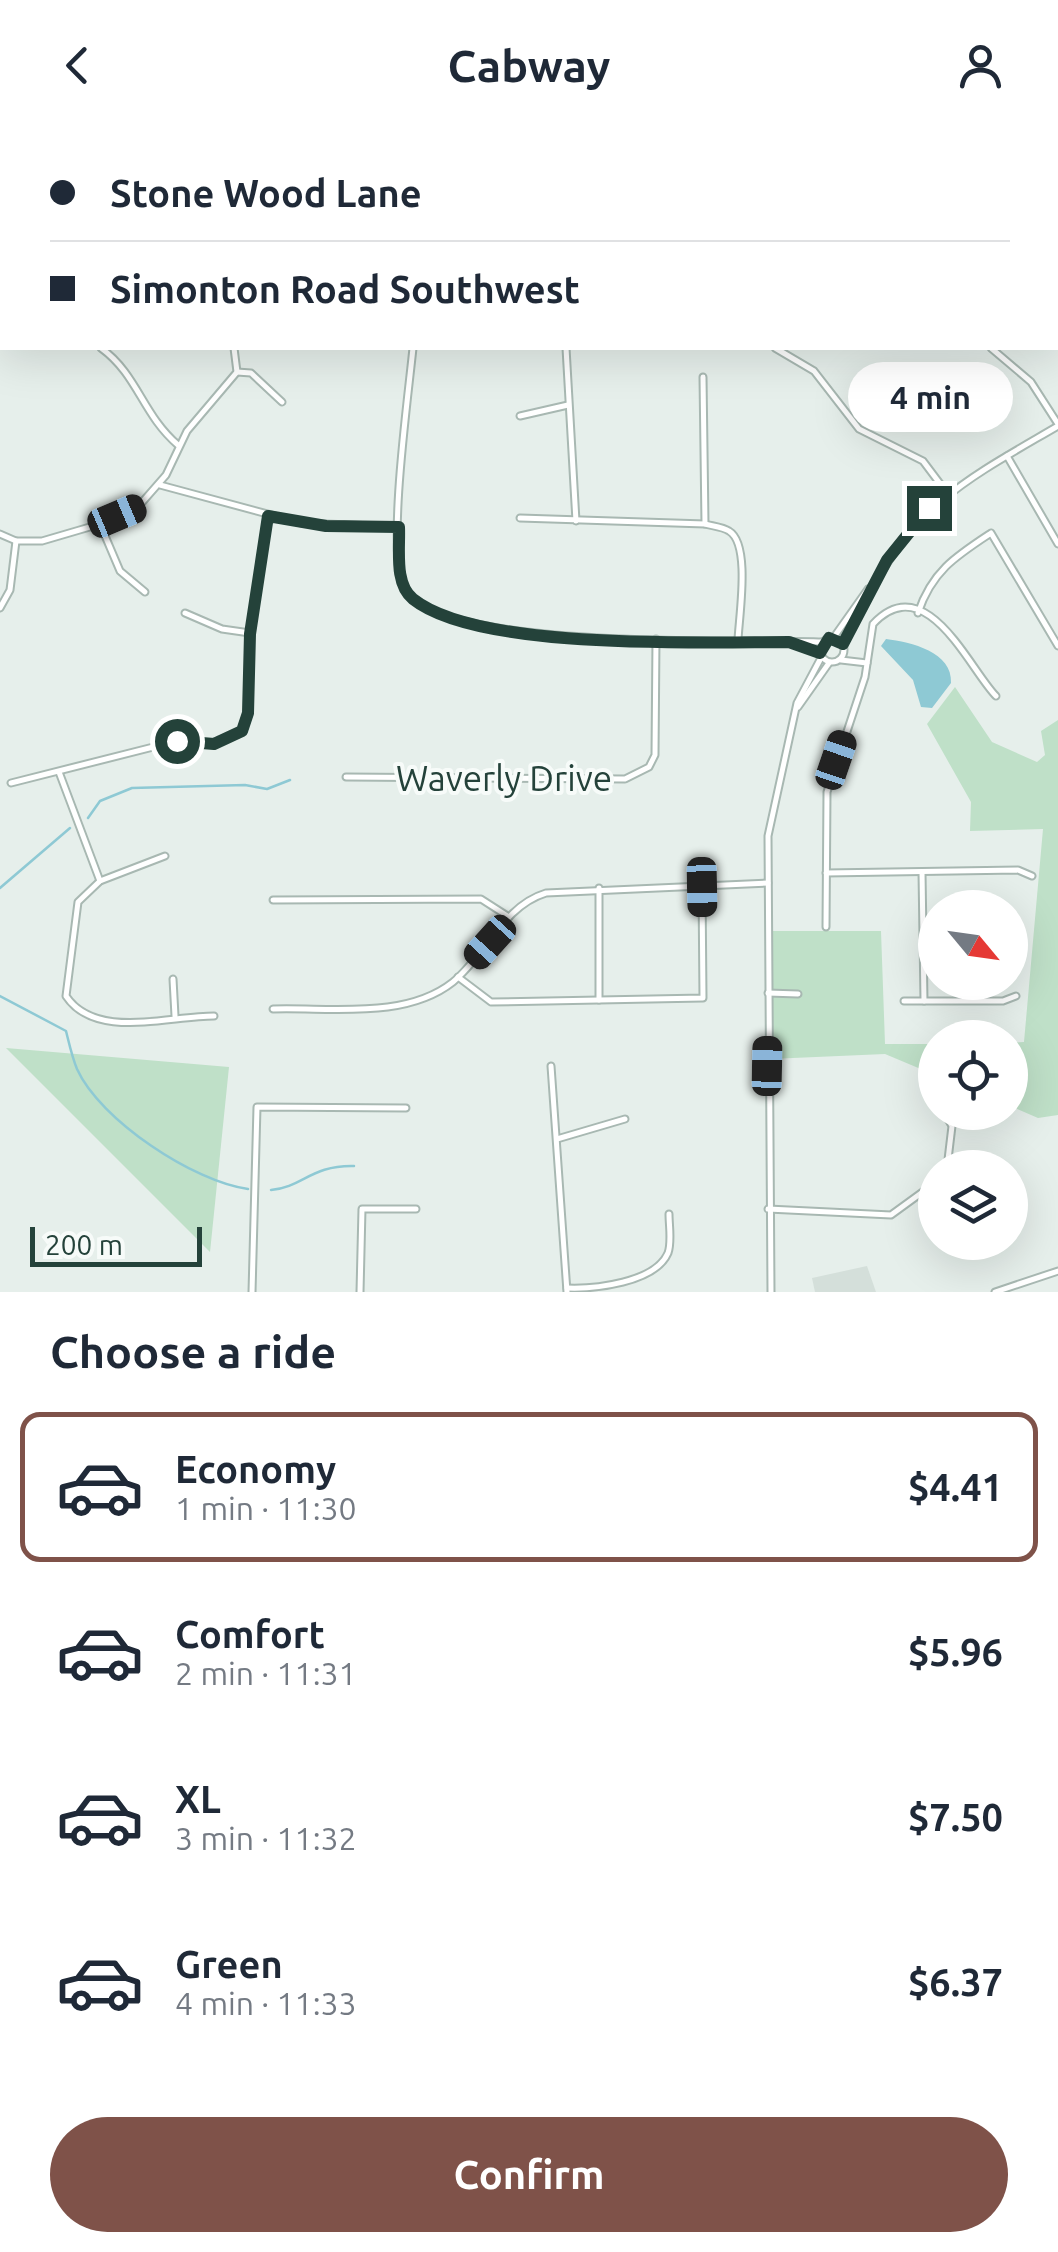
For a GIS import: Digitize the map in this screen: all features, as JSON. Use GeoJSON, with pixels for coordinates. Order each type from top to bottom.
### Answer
{"type":"FeatureCollection","features":[{"type":"Feature","properties":{"kind":"street"},"geometry":{"type":"LineString","coordinates":[[103,350],[123,366],[147,414],[178,446]]}},
{"type":"Feature","properties":{"kind":"street"},"geometry":{"type":"LineString","coordinates":[[0,534],[16,541],[42,540],[100,524],[138,508],[160,485],[178,446],[236,372],[234,350]]}},
{"type":"Feature","properties":{"kind":"street"},"geometry":{"type":"LineString","coordinates":[[412,350],[399,527],[402,585],[412,598],[433,610],[498,630],[789,642],[833,638],[901,540],[947,494],[1058,425],[1031,382],[993,350]]}},
{"type":"Feature","properties":{"kind":"street"},"geometry":{"type":"LineString","coordinates":[[566,350],[576,521]]}},
{"type":"Feature","properties":{"kind":"street"},"geometry":{"type":"LineString","coordinates":[[777,350],[814,371],[860,429],[924,461],[947,494]]}},
{"type":"Feature","properties":{"kind":"street"},"geometry":{"type":"LineString","coordinates":[[236,372],[251,373],[282,402]]}},
{"type":"Feature","properties":{"kind":"street"},"geometry":{"type":"LineString","coordinates":[[703,377],[705,524]]}},
{"type":"Feature","properties":{"kind":"street"},"geometry":{"type":"LineString","coordinates":[[520,416],[568,405]]}},
{"type":"Feature","properties":{"kind":"street"},"geometry":{"type":"LineString","coordinates":[[1007,456],[1058,544]]}},
{"type":"Feature","properties":{"kind":"street"},"geometry":{"type":"LineString","coordinates":[[160,485],[268,516],[326,526],[399,527]]}},
{"type":"Feature","properties":{"kind":"street"},"geometry":{"type":"LineString","coordinates":[[12,782],[177,741],[214,744],[236,736],[248,713],[250,634],[268,516]]}},
{"type":"Feature","properties":{"kind":"street"},"geometry":{"type":"LineString","coordinates":[[520,518],[705,524],[730,531],[740,544],[738,640]]}},
{"type":"Feature","properties":{"kind":"street"},"geometry":{"type":"LineString","coordinates":[[100,524],[120,571],[145,592]]}},
{"type":"Feature","properties":{"kind":"street"},"geometry":{"type":"LineString","coordinates":[[918,613],[937,572],[991,533],[1058,646]]}},
{"type":"Feature","properties":{"kind":"street"},"geometry":{"type":"LineString","coordinates":[[0,608],[10,590],[16,541]]}},
{"type":"Feature","properties":{"kind":"street"},"geometry":{"type":"LineString","coordinates":[[839,660],[874,582]]}},
{"type":"Feature","properties":{"kind":"street"},"geometry":{"type":"LineString","coordinates":[[826,927],[826,792],[868,663],[870,632],[878,619],[895,610],[918,613],[950,629],[996,696]]}},
{"type":"Feature","properties":{"kind":"street"},"geometry":{"type":"LineString","coordinates":[[185,613],[210,625],[250,634]]}},
{"type":"Feature","properties":{"kind":"street"},"geometry":{"type":"LineString","coordinates":[[833,638],[856,660]]}},
{"type":"Feature","properties":{"kind":"street","name":"Waverly Drive"},"geometry":{"type":"LineString","coordinates":[[346,777],[625,779],[640,774],[655,755],[656,639]]}},
{"type":"Feature","properties":{"kind":"street"},"geometry":{"type":"LineString","coordinates":[[789,642],[830,662]]}},
{"type":"Feature","properties":{"kind":"street"},"geometry":{"type":"LineString","coordinates":[[770,1292],[768,836],[796,709],[821,655],[822,642]]}},
{"type":"Feature","properties":{"kind":"street"},"geometry":{"type":"LineString","coordinates":[[796,709],[830,662],[868,663]]}},
{"type":"Feature","properties":{"kind":"street"},"geometry":{"type":"LineString","coordinates":[[58,772],[100,881]]}},
{"type":"Feature","properties":{"kind":"street"},"geometry":{"type":"LineString","coordinates":[[165,856],[100,881],[78,902],[66,996],[81,1014],[102,1022],[214,1016]]}},
{"type":"Feature","properties":{"kind":"street"},"geometry":{"type":"LineString","coordinates":[[826,873],[1018,870],[1032,876]]}},
{"type":"Feature","properties":{"kind":"street"},"geometry":{"type":"LineString","coordinates":[[922,872],[924,1001]]}},
{"type":"Feature","properties":{"kind":"street"},"geometry":{"type":"LineString","coordinates":[[273,1008],[404,1005],[440,992],[458,977],[509,916],[525,901],[546,892],[768,883]]}},
{"type":"Feature","properties":{"kind":"street"},"geometry":{"type":"LineString","coordinates":[[458,977],[491,1002],[703,998],[702,887]]}},
{"type":"Feature","properties":{"kind":"street"},"geometry":{"type":"LineString","coordinates":[[599,888],[599,1000]]}},
{"type":"Feature","properties":{"kind":"street"},"geometry":{"type":"LineString","coordinates":[[273,900],[481,899],[509,916]]}},
{"type":"Feature","properties":{"kind":"street"},"geometry":{"type":"LineString","coordinates":[[173,979],[175,1016]]}},
{"type":"Feature","properties":{"kind":"street"},"geometry":{"type":"LineString","coordinates":[[768,993],[798,994]]}},
{"type":"Feature","properties":{"kind":"street"},"geometry":{"type":"LineString","coordinates":[[904,1001],[1006,1000]]}},
{"type":"Feature","properties":{"kind":"street"},"geometry":{"type":"LineString","coordinates":[[552,1066],[567,1290],[628,1280],[652,1270],[668,1252],[669,1214]]}},
{"type":"Feature","properties":{"kind":"street"},"geometry":{"type":"LineString","coordinates":[[252,1292],[257,1108],[406,1108]]}},
{"type":"Feature","properties":{"kind":"street"},"geometry":{"type":"LineString","coordinates":[[556,1138],[624,1119]]}},
{"type":"Feature","properties":{"kind":"street"},"geometry":{"type":"LineString","coordinates":[[768,1208],[890,1216],[918,1195]]}},
{"type":"Feature","properties":{"kind":"street"},"geometry":{"type":"LineString","coordinates":[[360,1292],[362,1209],[416,1209]]}},
{"type":"Feature","properties":{"kind":"street"},"geometry":{"type":"LineString","coordinates":[[996,1292],[1058,1271]]}},
{"type":"Feature","properties":{"kind":"shaded area"},"geometry":{"type":"Polygon","coordinates":[[[867,1266],[876,1292],[815,1292],[812,1278],[867,1266]]]}},
{"type":"Feature","properties":{"kind":"green space"},"geometry":{"type":"Polygon","coordinates":[[[955,687],[992,742],[1037,762],[1045,755],[1041,731],[1058,720],[1058,1115],[1038,1118],[1028,1114],[1026,1020],[1043,829],[970,831],[971,802],[927,724],[955,687]]]}},
{"type":"Feature","properties":{"kind":"green space"},"geometry":{"type":"Polygon","coordinates":[[[773,931],[881,931],[885,1044],[918,1044],[918,1068],[885,1054],[770,1059],[773,931]]]}},
{"type":"Feature","properties":{"kind":"green space"},"geometry":{"type":"Polygon","coordinates":[[[6,1048],[229,1067],[210,1252],[6,1048]]]}},
{"type":"Feature","properties":{"kind":"water"},"geometry":{"type":"Polygon","coordinates":[[[886,639],[929,650],[945,663],[951,683],[932,708],[921,707],[913,680],[881,646],[886,639]]]}},
{"type":"Feature","properties":{"kind":"waterway"},"geometry":{"type":"LineString","coordinates":[[88,818],[100,801],[132,788],[245,785],[267,789],[290,780]]}},
{"type":"Feature","properties":{"kind":"waterway"},"geometry":{"type":"LineString","coordinates":[[0,888],[70,828]]}},
{"type":"Feature","properties":{"kind":"waterway"},"geometry":{"type":"LineString","coordinates":[[0,996],[66,1031],[77,1069],[89,1089],[127,1128],[176,1161],[226,1184],[248,1189]]}},
{"type":"Feature","properties":{"kind":"waterway"},"geometry":{"type":"LineString","coordinates":[[271,1190],[327,1169],[354,1166]]}},
{"type":"Feature","properties":{"kind":"route"},"geometry":{"type":"LineString","coordinates":[[177,741],[214,744],[242,731],[248,713],[250,634],[268,516],[326,526],[399,527],[402,585],[412,598],[433,610],[498,630],[586,637],[789,642],[820,653],[822,642],[829,638],[843,644],[887,560],[929,508]]}}]}
